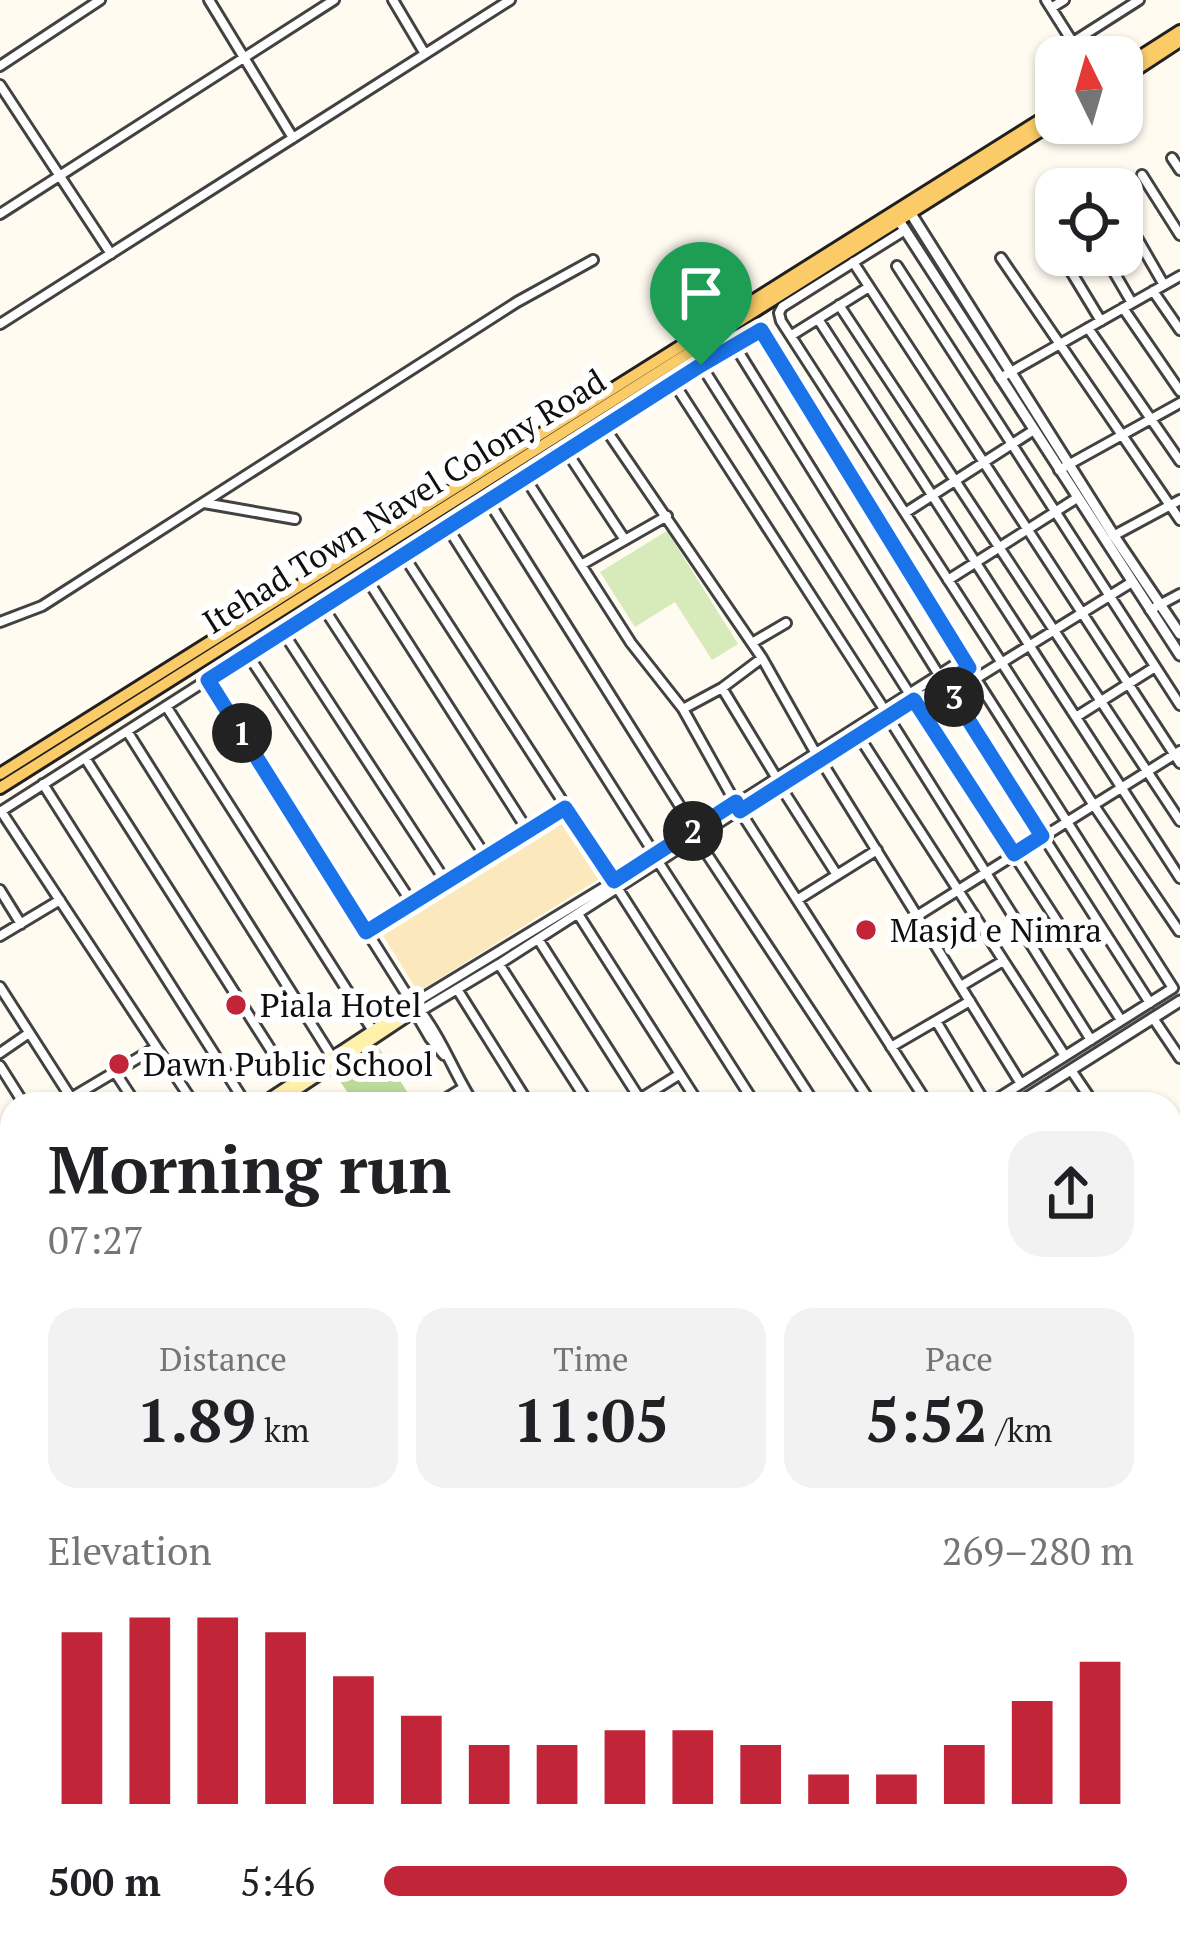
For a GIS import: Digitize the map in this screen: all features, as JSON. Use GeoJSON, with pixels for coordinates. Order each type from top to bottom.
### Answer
{"type":"FeatureCollection","features":[{"type":"Feature","properties":{"kind":"main road"},"geometry":{"type":"LineString","coordinates":[[1143,57],[1179,37]]}},
{"type":"Feature","properties":{"kind":"main road"},"geometry":{"type":"LineString","coordinates":[[1143,64],[1179,37]]}},
{"type":"Feature","properties":{"kind":"main road","name":"Itehad Town Navel Colony Road"},"geometry":{"type":"LineString","coordinates":[[0,774],[899,220],[908,208],[1035,124]]}},
{"type":"Feature","properties":{"kind":"main road","name":"Itehad Town Navel Colony Road"},"geometry":{"type":"LineString","coordinates":[[908,208],[1035,133]]}},
{"type":"Feature","properties":{"kind":"main road","name":"Itehad Town Navel Colony Road"},"geometry":{"type":"LineString","coordinates":[[0,788],[464,488]]}},
{"type":"Feature","properties":{"kind":"main road"},"geometry":{"type":"LineString","coordinates":[[279,1092],[416,1009]]}},
{"type":"Feature","properties":{"kind":"main road"},"geometry":{"type":"LineString","coordinates":[[293,1092],[416,1009]]}},
{"type":"Feature","properties":{"kind":"street"},"geometry":{"type":"LineString","coordinates":[[0,66],[100,0]]}},
{"type":"Feature","properties":{"kind":"street"},"geometry":{"type":"LineString","coordinates":[[209,0],[292,138]]}},
{"type":"Feature","properties":{"kind":"street"},"geometry":{"type":"LineString","coordinates":[[0,214],[334,0]]}},
{"type":"Feature","properties":{"kind":"street"},"geometry":{"type":"LineString","coordinates":[[393,0],[425,54]]}},
{"type":"Feature","properties":{"kind":"street"},"geometry":{"type":"LineString","coordinates":[[0,324],[510,0]]}},
{"type":"Feature","properties":{"kind":"street"},"geometry":{"type":"LineString","coordinates":[[1064,0],[1048,4],[1069,36]]}},
{"type":"Feature","properties":{"kind":"street"},"geometry":{"type":"LineString","coordinates":[[1082,36],[1139,0]]}},
{"type":"Feature","properties":{"kind":"street"},"geometry":{"type":"LineString","coordinates":[[0,85],[111,254]]}},
{"type":"Feature","properties":{"kind":"street"},"geometry":{"type":"LineString","coordinates":[[1172,158],[1180,170]]}},
{"type":"Feature","properties":{"kind":"street"},"geometry":{"type":"LineString","coordinates":[[1143,177],[1180,235]]}},
{"type":"Feature","properties":{"kind":"street"},"geometry":{"type":"LineString","coordinates":[[908,208],[1034,430],[1064,467],[1077,498],[1109,538],[1132,582],[1180,634]]}},
{"type":"Feature","properties":{"kind":"street"},"geometry":{"type":"LineString","coordinates":[[1180,655],[1155,607],[899,220],[853,262],[782,308],[781,321],[1180,931]]}},
{"type":"Feature","properties":{"kind":"street"},"geometry":{"type":"LineString","coordinates":[[1143,248],[1164,285]]}},
{"type":"Feature","properties":{"kind":"street"},"geometry":{"type":"LineString","coordinates":[[1000,258],[1180,520]]}},
{"type":"Feature","properties":{"kind":"street"},"geometry":{"type":"LineString","coordinates":[[0,622],[42,606],[517,302],[593,260]]}},
{"type":"Feature","properties":{"kind":"street"},"geometry":{"type":"LineString","coordinates":[[853,262],[1178,756],[917,916]]}},
{"type":"Feature","properties":{"kind":"street"},"geometry":{"type":"LineString","coordinates":[[897,266],[1180,705]]}},
{"type":"Feature","properties":{"kind":"street"},"geometry":{"type":"LineString","coordinates":[[1074,276],[1101,321]]}},
{"type":"Feature","properties":{"kind":"street"},"geometry":{"type":"LineString","coordinates":[[1113,276],[1180,391]]}},
{"type":"Feature","properties":{"kind":"street"},"geometry":{"type":"LineString","coordinates":[[1005,375],[1180,276]]}},
{"type":"Feature","properties":{"kind":"street"},"geometry":{"type":"LineString","coordinates":[[792,335],[869,287]]}},
{"type":"Feature","properties":{"kind":"street"},"geometry":{"type":"LineString","coordinates":[[1153,291],[1180,330]]}},
{"type":"Feature","properties":{"kind":"street"},"geometry":{"type":"LineString","coordinates":[[839,305],[1180,821]]}},
{"type":"Feature","properties":{"kind":"street"},"geometry":{"type":"LineString","coordinates":[[818,319],[1180,878]]}},
{"type":"Feature","properties":{"kind":"street"},"geometry":{"type":"LineString","coordinates":[[1088,328],[1180,461]]}},
{"type":"Feature","properties":{"kind":"street"},"geometry":{"type":"LineString","coordinates":[[186,1092],[1,811],[761,330],[1173,988],[1008,1092]]}},
{"type":"Feature","properties":{"kind":"street"},"geometry":{"type":"LineString","coordinates":[[735,346],[1150,1003]]}},
{"type":"Feature","properties":{"kind":"street"},"geometry":{"type":"LineString","coordinates":[[701,365],[1121,1020]]}},
{"type":"Feature","properties":{"kind":"street"},"geometry":{"type":"LineString","coordinates":[[674,383],[1090,1040]]}},
{"type":"Feature","properties":{"kind":"street"},"geometry":{"type":"LineString","coordinates":[[1064,467],[1180,403]]}},
{"type":"Feature","properties":{"kind":"street"},"geometry":{"type":"LineString","coordinates":[[605,428],[762,658],[1021,1084]]}},
{"type":"Feature","properties":{"kind":"street"},"geometry":{"type":"LineString","coordinates":[[905,513],[1034,430]]}},
{"type":"Feature","properties":{"kind":"street"},"geometry":{"type":"LineString","coordinates":[[567,452],[625,540]]}},
{"type":"Feature","properties":{"kind":"street"},"geometry":{"type":"LineString","coordinates":[[526,479],[632,643],[683,709],[738,807],[920,1092]]}},
{"type":"Feature","properties":{"kind":"street"},"geometry":{"type":"LineString","coordinates":[[948,580],[1077,498]]}},
{"type":"Feature","properties":{"kind":"street"},"geometry":{"type":"LineString","coordinates":[[1109,538],[1180,500]]}},
{"type":"Feature","properties":{"kind":"street"},"geometry":{"type":"LineString","coordinates":[[490,502],[696,834],[864,1092]]}},
{"type":"Feature","properties":{"kind":"street"},"geometry":{"type":"LineString","coordinates":[[204,503],[295,519]]}},
{"type":"Feature","properties":{"kind":"street"},"geometry":{"type":"LineString","coordinates":[[581,565],[667,516]]}},
{"type":"Feature","properties":{"kind":"street"},"geometry":{"type":"LineString","coordinates":[[448,528],[807,1092]]}},
{"type":"Feature","properties":{"kind":"street"},"geometry":{"type":"LineString","coordinates":[[404,556],[747,1092]]}},
{"type":"Feature","properties":{"kind":"street"},"geometry":{"type":"LineString","coordinates":[[367,579],[528,831]]}},
{"type":"Feature","properties":{"kind":"street"},"geometry":{"type":"LineString","coordinates":[[977,678],[1132,582]]}},
{"type":"Feature","properties":{"kind":"street"},"geometry":{"type":"LineString","coordinates":[[1155,607],[1180,594]]}},
{"type":"Feature","properties":{"kind":"street"},"geometry":{"type":"LineString","coordinates":[[323,607],[485,857]]}},
{"type":"Feature","properties":{"kind":"street"},"geometry":{"type":"LineString","coordinates":[[752,644],[786,623]]}},
{"type":"Feature","properties":{"kind":"street"},"geometry":{"type":"LineString","coordinates":[[283,632],[446,882]]}},
{"type":"Feature","properties":{"kind":"street"},"geometry":{"type":"LineString","coordinates":[[248,655],[412,903]]}},
{"type":"Feature","properties":{"kind":"street"},"geometry":{"type":"LineString","coordinates":[[683,709],[762,658]]}},
{"type":"Feature","properties":{"kind":"street"},"geometry":{"type":"LineString","coordinates":[[416,1009],[966,663]]}},
{"type":"Feature","properties":{"kind":"street"},"geometry":{"type":"LineString","coordinates":[[1076,717],[1155,667]]}},
{"type":"Feature","properties":{"kind":"street"},"geometry":{"type":"LineString","coordinates":[[208,680],[466,1092]]}},
{"type":"Feature","properties":{"kind":"street"},"geometry":{"type":"LineString","coordinates":[[722,688],[837,875]]}},
{"type":"Feature","properties":{"kind":"street"},"geometry":{"type":"LineString","coordinates":[[166,706],[373,1031]]}},
{"type":"Feature","properties":{"kind":"street"},"geometry":{"type":"LineString","coordinates":[[817,755],[858,735],[886,713]]}},
{"type":"Feature","properties":{"kind":"street"},"geometry":{"type":"LineString","coordinates":[[127,731],[332,1057]]}},
{"type":"Feature","properties":{"kind":"street"},"geometry":{"type":"LineString","coordinates":[[858,735],[1065,1056]]}},
{"type":"Feature","properties":{"kind":"street"},"geometry":{"type":"LineString","coordinates":[[85,758],[292,1083]]}},
{"type":"Feature","properties":{"kind":"street"},"geometry":{"type":"LineString","coordinates":[[43,784],[238,1092]]}},
{"type":"Feature","properties":{"kind":"street"},"geometry":{"type":"LineString","coordinates":[[366,932],[565,808]]}},
{"type":"Feature","properties":{"kind":"street"},"geometry":{"type":"LineString","coordinates":[[797,900],[877,850]]}},
{"type":"Feature","properties":{"kind":"street"},"geometry":{"type":"LineString","coordinates":[[416,1009],[499,964],[616,885]]}},
{"type":"Feature","properties":{"kind":"street"},"geometry":{"type":"LineString","coordinates":[[0,890],[21,923]]}},
{"type":"Feature","properties":{"kind":"street"},"geometry":{"type":"LineString","coordinates":[[0,936],[60,900]]}},
{"type":"Feature","properties":{"kind":"street"},"geometry":{"type":"LineString","coordinates":[[578,914],[691,1092]]}},
{"type":"Feature","properties":{"kind":"street"},"geometry":{"type":"LineString","coordinates":[[538,939],[632,1092]]}},
{"type":"Feature","properties":{"kind":"street"},"geometry":{"type":"LineString","coordinates":[[961,986],[1003,961]]}},
{"type":"Feature","properties":{"kind":"street"},"geometry":{"type":"LineString","coordinates":[[499,964],[582,1092]]}},
{"type":"Feature","properties":{"kind":"street"},"geometry":{"type":"LineString","coordinates":[[0,987],[67,1092]]}},
{"type":"Feature","properties":{"kind":"street"},"geometry":{"type":"LineString","coordinates":[[457,989],[522,1092]]}},
{"type":"Feature","properties":{"kind":"street"},"geometry":{"type":"LineString","coordinates":[[1036,1092],[1180,1000]]}},
{"type":"Feature","properties":{"kind":"street"},"geometry":{"type":"LineString","coordinates":[[891,1047],[970,1001]]}},
{"type":"Feature","properties":{"kind":"street"},"geometry":{"type":"LineString","coordinates":[[1153,1018],[1180,1058]]}},
{"type":"Feature","properties":{"kind":"street"},"geometry":{"type":"LineString","coordinates":[[936,1021],[980,1092]]}},
{"type":"Feature","properties":{"kind":"street"},"geometry":{"type":"LineString","coordinates":[[0,1053],[29,1034]]}},
{"type":"Feature","properties":{"kind":"street"},"geometry":{"type":"LineString","coordinates":[[86,1092],[155,1048]]}},
{"type":"Feature","properties":{"kind":"street"},"geometry":{"type":"LineString","coordinates":[[0,1066],[16,1092]]}},
{"type":"Feature","properties":{"kind":"street"},"geometry":{"type":"LineString","coordinates":[[1071,1070],[1086,1092]]}},
{"type":"Feature","properties":{"kind":"street"},"geometry":{"type":"LineString","coordinates":[[116,1072],[128,1092]]}},
{"type":"Feature","properties":{"kind":"street"},"geometry":{"type":"LineString","coordinates":[[653,1092],[680,1074]]}},
{"type":"Feature","properties":{"kind":"street"},"geometry":{"type":"LineString","coordinates":[[456,1092],[463,1088]]}},
{"type":"Feature","properties":{"kind":"green space"},"geometry":{"type":"Polygon","coordinates":[[[667,531],[738,644],[712,660],[675,602],[635,627],[600,572],[667,531]]]}},
{"type":"Feature","properties":{"kind":"green space"},"geometry":{"type":"Polygon","coordinates":[[[379,1048],[407,1092],[347,1092],[336,1075],[379,1048]]]}},
{"type":"Feature","properties":{"kind":"sand"},"geometry":{"type":"Polygon","coordinates":[[[562,820],[599,879],[418,992],[381,932],[562,820]]]}},
{"type":"Feature","properties":{"kind":"place","name":"Masjd e Nimra"},"geometry":{"type":"Point","coordinates":[866,930]}},
{"type":"Feature","properties":{"kind":"place","name":"Piala Hotel"},"geometry":{"type":"Point","coordinates":[236,1005]}},
{"type":"Feature","properties":{"kind":"place","name":"Dawn Public School"},"geometry":{"type":"Point","coordinates":[119,1064]}},
{"type":"Feature","properties":{"kind":"route"},"geometry":{"type":"LineString","coordinates":[[761,330],[969,668],[945,683],[1042,836],[1014,854],[914,700],[740,811],[736,802],[614,881],[565,808],[366,932],[208,680],[701,365],[761,330]]}}]}
